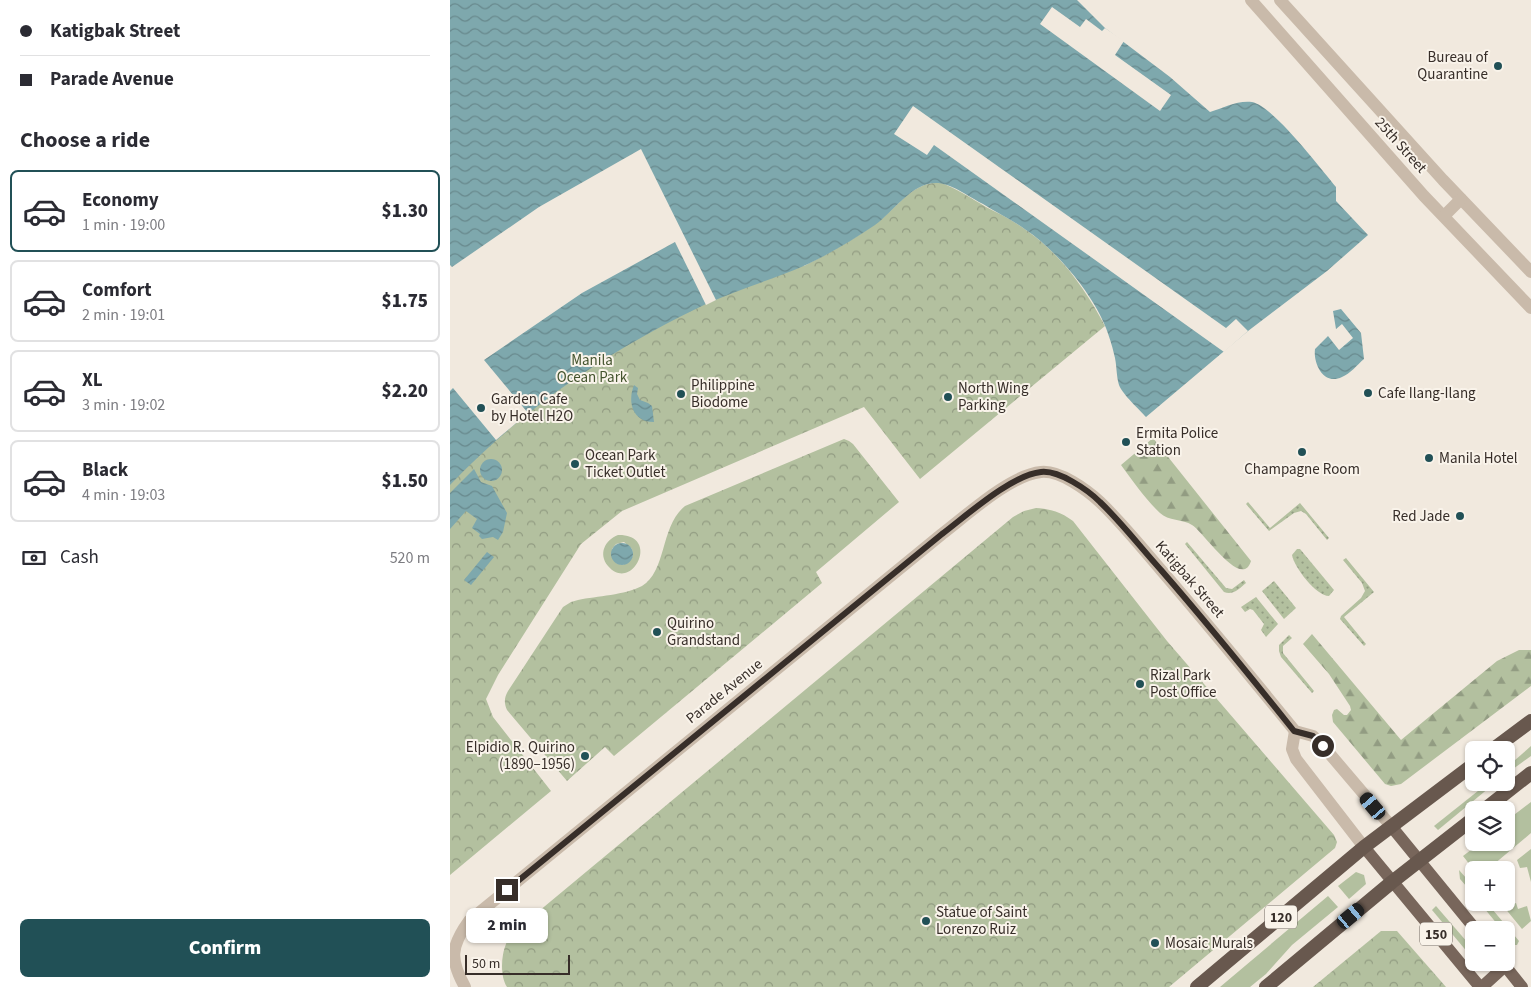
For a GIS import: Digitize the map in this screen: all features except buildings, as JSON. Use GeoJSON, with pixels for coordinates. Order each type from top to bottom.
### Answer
{"type":"FeatureCollection","features":[{"type":"Feature","properties":{"kind":"highway"},"geometry":{"type":"LineString","coordinates":[[1504,741],[1531,721]]}},
{"type":"Feature","properties":{"kind":"highway","name":"120"},"geometry":{"type":"LineString","coordinates":[[1197,987],[1364,847],[1465,771]]}},
{"type":"Feature","properties":{"kind":"highway"},"geometry":{"type":"LineString","coordinates":[[1495,801],[1531,773]]}},
{"type":"Feature","properties":{"kind":"highway"},"geometry":{"type":"LineString","coordinates":[[1266,987],[1392,882],[1465,825]]}},
{"type":"Feature","properties":{"kind":"main road","name":"150"},"geometry":{"type":"LineString","coordinates":[[1391,826],[1469,921]]}},
{"type":"Feature","properties":{"kind":"main road","name":"150"},"geometry":{"type":"LineString","coordinates":[[1364,847],[1481,987]]}},
{"type":"Feature","properties":{"kind":"main road"},"geometry":{"type":"LineString","coordinates":[[1481,987],[1497,971]]}},
{"type":"Feature","properties":{"kind":"main road"},"geometry":{"type":"LineString","coordinates":[[1509,971],[1522,987]]}},
{"type":"Feature","properties":{"kind":"street","name":"25th Street"},"geometry":{"type":"LineString","coordinates":[[1251,0],[1382,149],[1531,308]]}},
{"type":"Feature","properties":{"kind":"street","name":"25th Street"},"geometry":{"type":"LineString","coordinates":[[1280,0],[1461,199],[1531,272]]}},
{"type":"Feature","properties":{"kind":"street"},"geometry":{"type":"LineString","coordinates":[[1444,216],[1461,199]]}},
{"type":"Feature","properties":{"kind":"street","name":"Katigbak Street"},"geometry":{"type":"LineString","coordinates":[[1042,472],[1065,478],[1100,502],[1206,622],[1294,731],[1313,736],[1391,826]]}},
{"type":"Feature","properties":{"kind":"street","name":"Parade Avenue"},"geometry":{"type":"LineString","coordinates":[[465,987],[456,974],[452,961],[453,949],[459,935],[469,921],[969,514],[1006,486],[1023,476],[1042,472]]}},
{"type":"Feature","properties":{"kind":"street"},"geometry":{"type":"LineString","coordinates":[[1294,731],[1292,749],[1296,759],[1364,847]]}},
{"type":"Feature","properties":{"kind":"green space","name":"Manila Ocean Park"},"geometry":{"type":"Polygon","coordinates":[[[939,182],[1012,221],[1039,240],[1072,274],[1090,299],[1105,326],[920,479],[864,407],[622,511],[581,544],[498,675],[486,699],[493,717],[551,791],[450,875],[450,265],[804,266],[867,230],[919,187],[939,182]]]}},
{"type":"Feature","properties":{"kind":"green space"},"geometry":{"type":"Polygon","coordinates":[[[1153,438],[1251,561],[1246,568],[1240,569],[1231,564],[1192,525],[1163,516],[1144,496],[1121,465],[1153,438]]]}},
{"type":"Feature","properties":{"kind":"green space"},"geometry":{"type":"Polygon","coordinates":[[[844,439],[853,444],[899,502],[816,572],[822,583],[614,756],[605,747],[567,781],[507,710],[505,705],[508,691],[563,607],[578,600],[619,593],[642,586],[656,570],[671,525],[685,506],[844,439]]]}},
{"type":"Feature","properties":{"kind":"green space"},"geometry":{"type":"Polygon","coordinates":[[[1248,502],[1270,528],[1300,503],[1329,538],[1327,540],[1306,514],[1301,511],[1294,513],[1269,531],[1246,504],[1248,502]]]}},
{"type":"Feature","properties":{"kind":"green space"},"geometry":{"type":"Polygon","coordinates":[[[1036,508],[1056,512],[1073,521],[1167,641],[1334,835],[1337,842],[1335,848],[1169,987],[507,987],[502,972],[503,954],[507,940],[515,931],[1013,517],[1024,511],[1036,508]]]}},
{"type":"Feature","properties":{"kind":"green space"},"geometry":{"type":"Polygon","coordinates":[[[618,535],[631,537],[638,543],[640,552],[638,561],[626,573],[617,573],[605,561],[604,548],[613,537],[618,535]],[[624,542],[616,544],[612,549],[616,563],[623,565],[633,556],[632,549],[624,542]]]}},
{"type":"Feature","properties":{"kind":"green space"},"geometry":{"type":"Polygon","coordinates":[[[1187,542],[1226,588],[1232,589],[1244,580],[1246,583],[1233,592],[1224,592],[1185,544],[1187,542]]]}},
{"type":"Feature","properties":{"kind":"green space"},"geometry":{"type":"Polygon","coordinates":[[[1297,549],[1300,549],[1334,590],[1329,596],[1318,591],[1301,573],[1292,555],[1297,549]]]}},
{"type":"Feature","properties":{"kind":"green space"},"geometry":{"type":"Polygon","coordinates":[[[1346,558],[1374,592],[1344,617],[1366,644],[1364,646],[1340,619],[1361,598],[1365,591],[1362,583],[1343,560],[1346,558]]]}},
{"type":"Feature","properties":{"kind":"green space"},"geometry":{"type":"Polygon","coordinates":[[[1274,581],[1296,608],[1284,619],[1262,591],[1274,581]]]}},
{"type":"Feature","properties":{"kind":"green space"},"geometry":{"type":"Polygon","coordinates":[[[1256,597],[1278,624],[1266,637],[1261,630],[1264,624],[1253,610],[1250,609],[1245,612],[1241,607],[1256,597]]]}},
{"type":"Feature","properties":{"kind":"green space"},"geometry":{"type":"Polygon","coordinates":[[[1312,634],[1401,740],[1497,661],[1519,650],[1531,650],[1531,686],[1401,784],[1391,786],[1385,784],[1333,722],[1332,715],[1334,710],[1337,709],[1344,715],[1347,715],[1351,710],[1329,674],[1303,644],[1312,634]]]}},
{"type":"Feature","properties":{"kind":"green space"},"geometry":{"type":"Polygon","coordinates":[[[1289,635],[1292,638],[1283,646],[1283,653],[1314,691],[1312,693],[1281,657],[1279,645],[1289,635]]]}},
{"type":"Feature","properties":{"kind":"green space"},"geometry":{"type":"Polygon","coordinates":[[[1531,746],[1531,756],[1515,768],[1515,760],[1531,746]]]}},
{"type":"Feature","properties":{"kind":"green space"},"geometry":{"type":"Polygon","coordinates":[[[1478,791],[1485,791],[1473,801],[1465,801],[1478,791]]]}},
{"type":"Feature","properties":{"kind":"green space"},"geometry":{"type":"Polygon","coordinates":[[[1465,801],[1465,808],[1438,830],[1434,826],[1465,801]]]}},
{"type":"Feature","properties":{"kind":"green space"},"geometry":{"type":"Polygon","coordinates":[[[1531,802],[1531,833],[1515,846],[1515,814],[1531,802]]]}},
{"type":"Feature","properties":{"kind":"green space"},"geometry":{"type":"Polygon","coordinates":[[[1531,849],[1531,882],[1527,867],[1520,868],[1517,860],[1531,849]]]}},
{"type":"Feature","properties":{"kind":"green space"},"geometry":{"type":"Polygon","coordinates":[[[1470,851],[1510,851],[1498,861],[1467,861],[1463,856],[1470,851]]]}},
{"type":"Feature","properties":{"kind":"green space"},"geometry":{"type":"Polygon","coordinates":[[[1459,870],[1465,877],[1465,885],[1460,879],[1459,870]]]}},
{"type":"Feature","properties":{"kind":"green space"},"geometry":{"type":"Polygon","coordinates":[[[1356,872],[1364,875],[1366,884],[1349,899],[1338,886],[1356,872]]]}},
{"type":"Feature","properties":{"kind":"green space"},"geometry":{"type":"Polygon","coordinates":[[[1328,896],[1338,907],[1292,945],[1266,974],[1250,987],[1220,987],[1328,896]]]}},
{"type":"Feature","properties":{"kind":"green space"},"geometry":{"type":"Polygon","coordinates":[[[1515,903],[1518,909],[1527,906],[1531,921],[1522,929],[1507,911],[1515,911],[1515,903]]]}},
{"type":"Feature","properties":{"kind":"green space"},"geometry":{"type":"Polygon","coordinates":[[[1436,906],[1465,940],[1465,949],[1432,910],[1436,906]]]}},
{"type":"Feature","properties":{"kind":"green space"},"geometry":{"type":"Polygon","coordinates":[[[1487,911],[1494,911],[1502,921],[1495,921],[1487,911]]]}},
{"type":"Feature","properties":{"kind":"green space"},"geometry":{"type":"Polygon","coordinates":[[[1381,931],[1397,931],[1446,987],[1313,987],[1381,931]]]}},
{"type":"Feature","properties":{"kind":"green space"},"geometry":{"type":"Polygon","coordinates":[[[1515,936],[1519,941],[1515,945],[1515,936]]]}},
{"type":"Feature","properties":{"kind":"water"},"geometry":{"type":"Polygon","coordinates":[[[450,0],[1077,0],[1105,28],[1170,77],[1210,112],[1236,103],[1252,102],[1272,114],[1296,139],[1336,187],[1336,201],[1368,235],[1327,271],[1248,331],[1146,417],[1121,389],[1112,347],[1100,315],[1083,287],[1061,261],[1021,226],[960,191],[947,185],[926,184],[908,195],[875,225],[824,256],[706,304],[636,340],[602,361],[570,382],[507,431],[450,485],[450,0]]]}},
{"type":"Feature","properties":{"kind":"water"},"geometry":{"type":"Polygon","coordinates":[[[1341,309],[1361,333],[1364,359],[1345,376],[1330,379],[1318,367],[1315,349],[1328,336],[1339,350],[1353,338],[1342,324],[1336,329],[1333,311],[1341,309]]]}},
{"type":"Feature","properties":{"kind":"water"},"geometry":{"type":"Polygon","coordinates":[[[634,385],[638,388],[637,394],[640,400],[652,406],[654,422],[641,419],[634,410],[631,398],[634,385]]]}},
{"type":"Feature","properties":{"kind":"water"},"geometry":{"type":"Polygon","coordinates":[[[491,459],[499,462],[502,470],[499,478],[491,481],[483,478],[480,470],[483,462],[491,459]]]}},
{"type":"Feature","properties":{"kind":"water"},"geometry":{"type":"Polygon","coordinates":[[[474,469],[481,482],[492,486],[507,513],[503,532],[498,540],[493,537],[482,539],[479,536],[480,534],[472,528],[477,519],[466,511],[450,529],[450,493],[474,469]]]}},
{"type":"Feature","properties":{"kind":"water"},"geometry":{"type":"Polygon","coordinates":[[[622,543],[630,546],[633,554],[630,562],[622,565],[614,562],[611,554],[614,546],[622,543]]]}},
{"type":"Feature","properties":{"kind":"water"},"geometry":{"type":"Polygon","coordinates":[[[487,552],[494,557],[471,585],[464,580],[487,552]]]}},
{"type":"Feature","properties":{"kind":"pier"},"geometry":{"type":"Polygon","coordinates":[[[1052,7],[1080,27],[1086,19],[1102,31],[1105,28],[1124,41],[1115,55],[1171,95],[1160,111],[1040,24],[1052,7]]]}},
{"type":"Feature","properties":{"kind":"pier"},"geometry":{"type":"Polygon","coordinates":[[[913,106],[1226,328],[1236,319],[1248,331],[1224,352],[934,145],[927,155],[894,134],[913,106]]]}},
{"type":"Feature","properties":{"kind":"pier","name":"Manila Ocean Park"},"geometry":{"type":"Polygon","coordinates":[[[641,149],[716,300],[706,305],[675,242],[582,293],[484,360],[528,413],[496,440],[453,388],[450,391],[450,265],[452,267],[539,207],[641,149]]]}},
{"type":"Feature","properties":{"kind":"place","name":"Bureau of Quarantine"},"geometry":{"type":"Point","coordinates":[1498,66]}},
{"type":"Feature","properties":{"kind":"place","name":"Cafe Ilang-Ilang"},"geometry":{"type":"Point","coordinates":[1368,393]}},
{"type":"Feature","properties":{"kind":"place","name":"Philippine Biodome"},"geometry":{"type":"Point","coordinates":[681,394]}},
{"type":"Feature","properties":{"kind":"place","name":"North Wing Parking"},"geometry":{"type":"Point","coordinates":[948,397]}},
{"type":"Feature","properties":{"kind":"place","name":"Garden Cafe by Hotel H2O"},"geometry":{"type":"Point","coordinates":[481,408]}},
{"type":"Feature","properties":{"kind":"place","name":"Ermita Police Station"},"geometry":{"type":"Point","coordinates":[1126,442]}},
{"type":"Feature","properties":{"kind":"place","name":"Champagne Room"},"geometry":{"type":"Point","coordinates":[1302,452]}},
{"type":"Feature","properties":{"kind":"place","name":"Manila Hotel"},"geometry":{"type":"Point","coordinates":[1429,458]}},
{"type":"Feature","properties":{"kind":"place","name":"Ocean Park Ticket Outlet"},"geometry":{"type":"Point","coordinates":[575,464]}},
{"type":"Feature","properties":{"kind":"place","name":"Red Jade"},"geometry":{"type":"Point","coordinates":[1460,516]}},
{"type":"Feature","properties":{"kind":"place","name":"Quirino Grandstand"},"geometry":{"type":"Point","coordinates":[657,632]}},
{"type":"Feature","properties":{"kind":"place","name":"Rizal Park Post Office"},"geometry":{"type":"Point","coordinates":[1140,684]}},
{"type":"Feature","properties":{"kind":"place","name":"Elpidio R. Quirino (1890–1956)"},"geometry":{"type":"Point","coordinates":[585,756]}},
{"type":"Feature","properties":{"kind":"place","name":"Statue of Saint Lorenzo Ruiz"},"geometry":{"type":"Point","coordinates":[926,921]}},
{"type":"Feature","properties":{"kind":"place","name":"Mosaic Murals"},"geometry":{"type":"Point","coordinates":[1155,943]}},
{"type":"Feature","properties":{"kind":"route"},"geometry":{"type":"LineString","coordinates":[[507,890],[942,534],[1006,486],[1023,476],[1042,472],[1065,478],[1100,502],[1206,622],[1294,731],[1313,736],[1323,746]]}}]}
